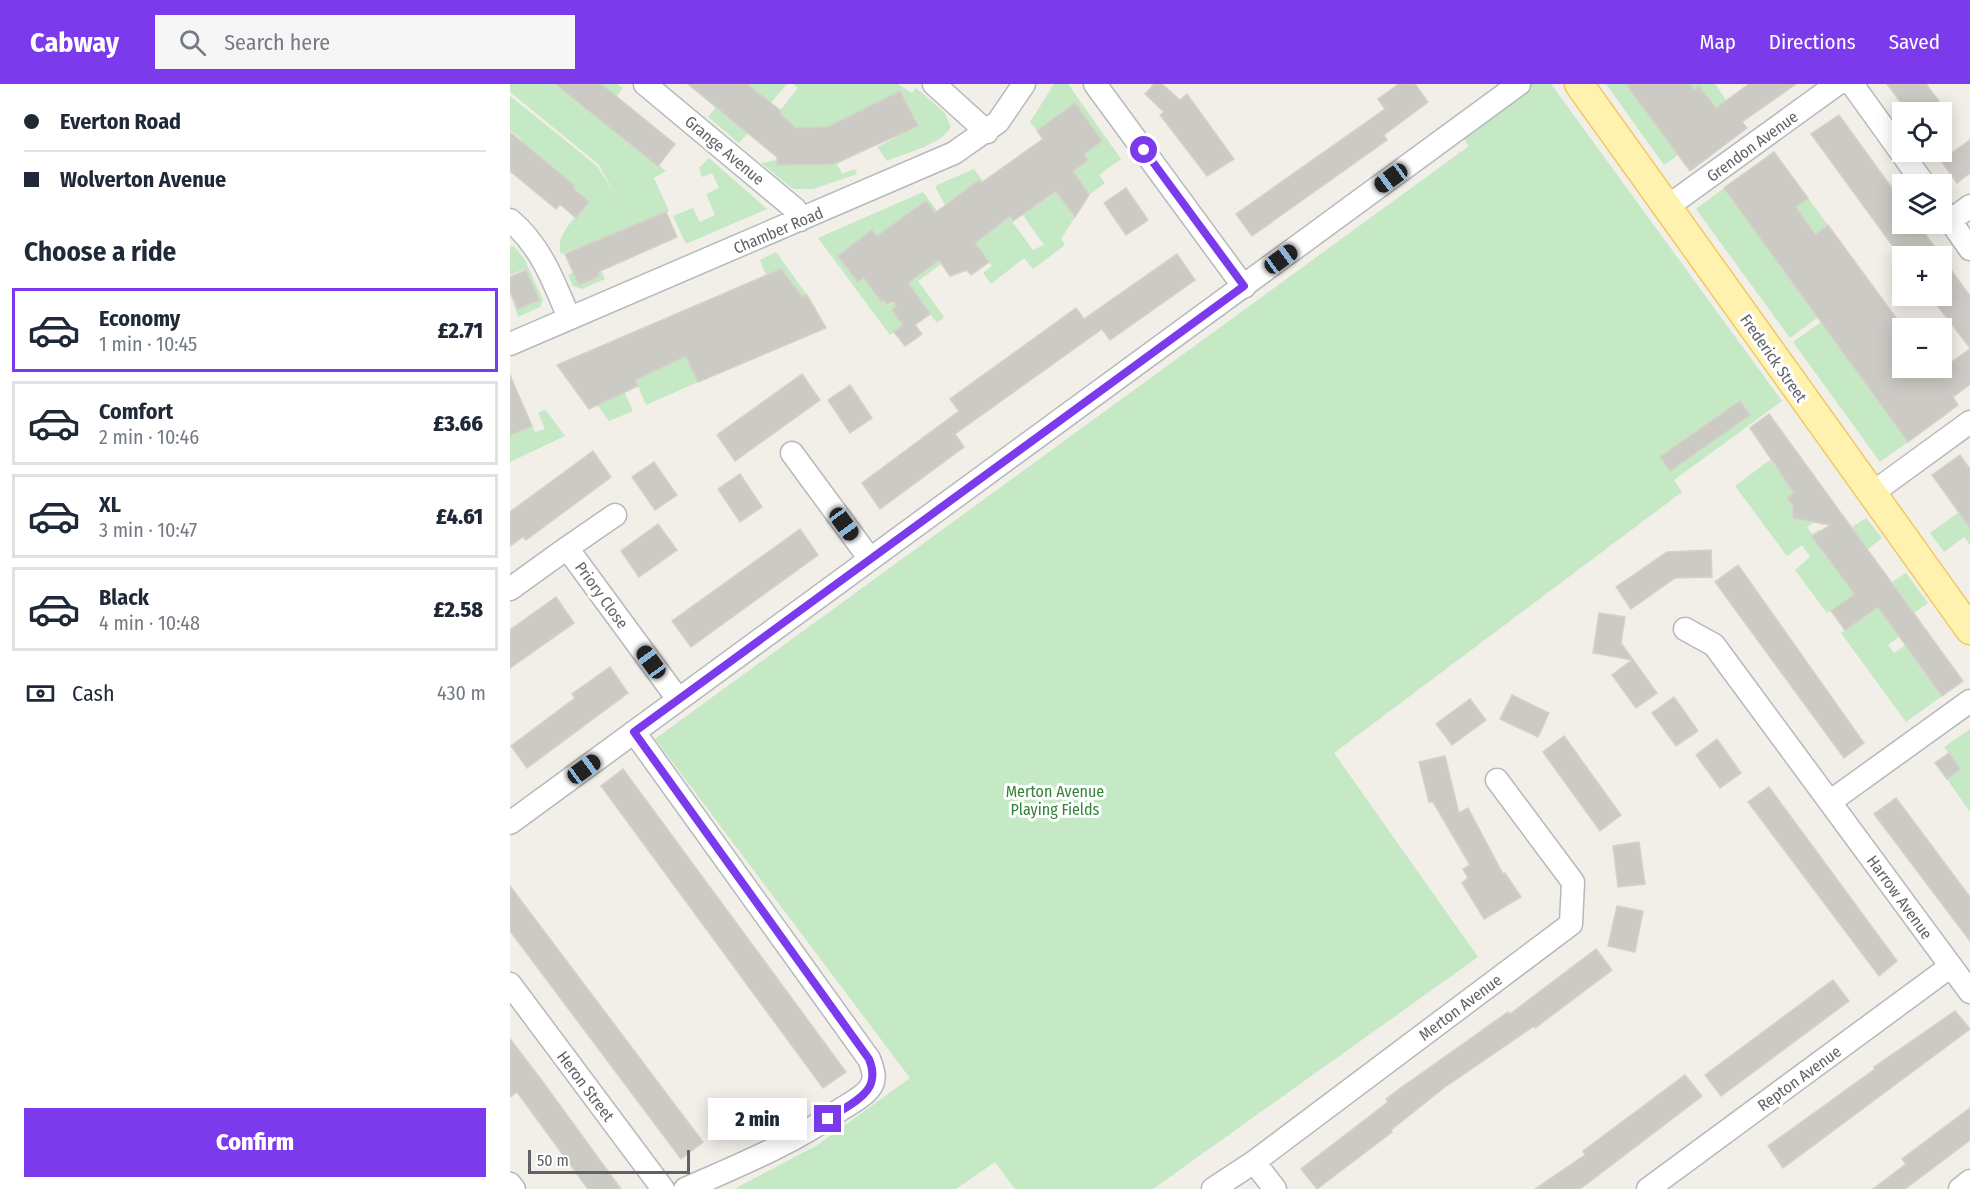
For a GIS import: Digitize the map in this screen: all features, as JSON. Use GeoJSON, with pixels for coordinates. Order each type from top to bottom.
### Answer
{"type":"FeatureCollection","features":[{"type":"Feature","properties":{"kind":"main road","name":"Frederick Street"},"geometry":{"type":"LineString","coordinates":[[1579,84],[1970,630]]}},
{"type":"Feature","properties":{"kind":"street","name":"Grange Avenue"},"geometry":{"type":"LineString","coordinates":[[645,84],[795,209],[800,220]]}},
{"type":"Feature","properties":{"kind":"street"},"geometry":{"type":"LineString","coordinates":[[934,84],[987,132]]}},
{"type":"Feature","properties":{"kind":"street","name":"Chamber Road"},"geometry":{"type":"LineString","coordinates":[[510,344],[924,168],[967,146],[987,132],[1007,111],[1024,84]]}},
{"type":"Feature","properties":{"kind":"street"},"geometry":{"type":"LineString","coordinates":[[1095,84],[1244,286]]}},
{"type":"Feature","properties":{"kind":"street"},"geometry":{"type":"LineString","coordinates":[[510,823],[1520,84]]}},
{"type":"Feature","properties":{"kind":"street","name":"Grendon Avenue"},"geometry":{"type":"LineString","coordinates":[[1667,207],[1838,84]]}},
{"type":"Feature","properties":{"kind":"street"},"geometry":{"type":"LineString","coordinates":[[1852,84],[1917,174]]}},
{"type":"Feature","properties":{"kind":"street"},"geometry":{"type":"LineString","coordinates":[[1952,212],[1970,206]]}},
{"type":"Feature","properties":{"kind":"street"},"geometry":{"type":"LineString","coordinates":[[510,220],[525,234],[546,265],[569,318]]}},
{"type":"Feature","properties":{"kind":"street"},"geometry":{"type":"LineString","coordinates":[[1952,224],[1970,249]]}},
{"type":"Feature","properties":{"kind":"street"},"geometry":{"type":"LineString","coordinates":[[1871,494],[1970,422]]}},
{"type":"Feature","properties":{"kind":"street"},"geometry":{"type":"LineString","coordinates":[[792,453],[870,559]]}},
{"type":"Feature","properties":{"kind":"street","name":"Priory Close"},"geometry":{"type":"LineString","coordinates":[[510,589],[615,515]]}},
{"type":"Feature","properties":{"kind":"street","name":"Priory Close"},"geometry":{"type":"LineString","coordinates":[[567,548],[678,699]]}},
{"type":"Feature","properties":{"kind":"street","name":"Harrow Avenue"},"geometry":{"type":"LineString","coordinates":[[1685,629],[1714,645],[1970,992]]}},
{"type":"Feature","properties":{"kind":"street"},"geometry":{"type":"LineString","coordinates":[[1831,801],[1970,701]]}},
{"type":"Feature","properties":{"kind":"street"},"geometry":{"type":"LineString","coordinates":[[634,732],[869,1059],[874,1070],[874,1080],[869,1090],[828,1119],[772,1151],[685,1189]]}},
{"type":"Feature","properties":{"kind":"street","name":"Merton Avenue"},"geometry":{"type":"LineString","coordinates":[[1213,1189],[1254,1162],[1571,924],[1573,882],[1497,780]]}},
{"type":"Feature","properties":{"kind":"street","name":"Repton Avenue"},"geometry":{"type":"LineString","coordinates":[[1648,1189],[1951,966]]}},
{"type":"Feature","properties":{"kind":"street","name":"Heron Street"},"geometry":{"type":"LineString","coordinates":[[510,984],[661,1188]]}},
{"type":"Feature","properties":{"kind":"street"},"geometry":{"type":"LineString","coordinates":[[1254,1162],[1275,1189]]}},
{"type":"Feature","properties":{"kind":"street"},"geometry":{"type":"LineString","coordinates":[[1960,1189],[1970,1181]]}},
{"type":"Feature","properties":{"kind":"street"},"geometry":{"type":"LineString","coordinates":[[510,1184],[514,1189]]}},
{"type":"Feature","properties":{"kind":"green space"},"geometry":{"type":"Polygon","coordinates":[[[510,84],[553,84],[596,117],[614,95],[601,84],[617,84],[623,88],[599,119],[666,171],[654,178],[669,211],[590,246],[605,279],[582,289],[573,286],[568,275],[573,272],[579,285],[599,275],[586,245],[561,254],[560,247],[564,232],[589,202],[576,190],[562,206],[560,204],[575,186],[557,171],[510,156],[523,141],[510,130],[510,96],[597,166],[616,196],[598,164],[510,92],[510,84]]]}},
{"type":"Feature","properties":{"kind":"green space"},"geometry":{"type":"Polygon","coordinates":[[[747,84],[787,84],[770,104],[747,84]]]}},
{"type":"Feature","properties":{"kind":"green space"},"geometry":{"type":"Polygon","coordinates":[[[793,84],[898,84],[912,93],[916,88],[945,113],[951,127],[931,144],[887,161],[877,147],[917,126],[899,91],[878,102],[882,111],[840,122],[855,155],[837,164],[836,127],[789,128],[778,113],[798,88],[793,84]]]}},
{"type":"Feature","properties":{"kind":"green space"},"geometry":{"type":"Polygon","coordinates":[[[1054,84],[1068,84],[1121,159],[1099,175],[1105,183],[1089,195],[1074,174],[1075,162],[1079,167],[1088,160],[1084,154],[1075,104],[1037,131],[1030,122],[1054,84]]]}},
{"type":"Feature","properties":{"kind":"green space","name":"Merton Avenue Playing Fields"},"geometry":{"type":"Polygon","coordinates":[[[1532,84],[1551,84],[1782,401],[1674,480],[1682,492],[1334,753],[1478,957],[1153,1189],[1015,1189],[995,1162],[956,1189],[734,1189],[816,1146],[910,1078],[655,739],[1469,146],[1462,136],[1532,84]]]}},
{"type":"Feature","properties":{"kind":"green space"},"geometry":{"type":"Polygon","coordinates":[[[1606,84],[1626,84],[1678,155],[1664,165],[1606,84]]]}},
{"type":"Feature","properties":{"kind":"green space"},"geometry":{"type":"Polygon","coordinates":[[[1672,84],[1715,84],[1735,113],[1724,121],[1699,86],[1694,90],[1672,84]]]}},
{"type":"Feature","properties":{"kind":"green space"},"geometry":{"type":"Polygon","coordinates":[[[716,107],[748,133],[739,143],[708,117],[716,107]]]}},
{"type":"Feature","properties":{"kind":"green space"},"geometry":{"type":"Polygon","coordinates":[[[709,158],[767,209],[686,244],[673,216],[693,208],[700,222],[715,215],[706,194],[719,188],[712,173],[702,177],[699,168],[709,158]]]}},
{"type":"Feature","properties":{"kind":"green space"},"geometry":{"type":"Polygon","coordinates":[[[777,160],[777,165],[837,164],[842,174],[855,169],[857,174],[813,189],[793,189],[761,163],[777,160]]]}},
{"type":"Feature","properties":{"kind":"green space"},"geometry":{"type":"Polygon","coordinates":[[[974,169],[1033,250],[1044,245],[1022,214],[1056,191],[1075,217],[1061,239],[1065,245],[1033,269],[1024,258],[991,284],[983,273],[992,266],[975,243],[979,240],[968,225],[1001,223],[1007,218],[979,180],[945,205],[935,186],[974,169]]]}},
{"type":"Feature","properties":{"kind":"green space"},"geometry":{"type":"Polygon","coordinates":[[[1786,169],[1788,171],[1776,181],[1783,190],[1795,181],[1801,188],[1786,200],[1793,209],[1808,198],[1828,225],[1816,234],[1821,240],[1832,233],[1832,238],[1819,248],[1824,254],[1829,251],[1834,258],[1845,250],[1847,254],[1833,264],[1839,273],[1842,271],[1846,275],[1859,266],[1861,273],[1847,284],[1853,292],[1845,298],[1798,234],[1803,231],[1800,227],[1806,222],[1802,216],[1791,224],[1771,197],[1774,194],[1771,189],[1775,186],[1772,183],[1765,188],[1758,179],[1769,171],[1774,178],[1786,169]]]}},
{"type":"Feature","properties":{"kind":"green space"},"geometry":{"type":"Polygon","coordinates":[[[1724,188],[1818,317],[1790,338],[1696,209],[1724,188]]]}},
{"type":"Feature","properties":{"kind":"green space"},"geometry":{"type":"Polygon","coordinates":[[[923,192],[938,212],[959,260],[943,267],[941,264],[918,281],[944,317],[937,323],[920,301],[912,319],[890,335],[818,238],[923,192]],[[873,230],[838,256],[858,282],[864,278],[881,300],[883,299],[889,305],[897,300],[890,253],[873,230]]]}},
{"type":"Feature","properties":{"kind":"green space"},"geometry":{"type":"Polygon","coordinates":[[[514,246],[525,260],[543,300],[540,307],[518,317],[510,292],[518,309],[539,300],[525,269],[510,275],[510,247],[514,246]]]}},
{"type":"Feature","properties":{"kind":"green space"},"geometry":{"type":"Polygon","coordinates":[[[776,252],[807,295],[802,297],[781,269],[766,275],[760,260],[776,252]]]}},
{"type":"Feature","properties":{"kind":"green space"},"geometry":{"type":"Polygon","coordinates":[[[790,304],[805,337],[785,345],[779,332],[764,339],[769,352],[748,361],[742,348],[727,354],[733,367],[713,376],[706,363],[692,369],[698,382],[646,405],[635,379],[642,376],[639,368],[645,366],[649,373],[685,357],[682,350],[698,342],[703,355],[714,351],[708,337],[716,334],[722,346],[731,342],[727,330],[744,323],[751,339],[761,335],[755,319],[763,316],[766,321],[774,317],[772,312],[790,304]]]}},
{"type":"Feature","properties":{"kind":"green space"},"geometry":{"type":"Polygon","coordinates":[[[1821,322],[1908,442],[1880,462],[1793,342],[1821,322]]]}},
{"type":"Feature","properties":{"kind":"green space"},"geometry":{"type":"Polygon","coordinates":[[[621,385],[633,411],[609,421],[592,398],[621,385]]]}},
{"type":"Feature","properties":{"kind":"green space"},"geometry":{"type":"Polygon","coordinates":[[[545,409],[565,436],[510,462],[510,435],[514,434],[526,412],[535,432],[545,429],[538,413],[545,409]]]}},
{"type":"Feature","properties":{"kind":"green space"},"geometry":{"type":"Polygon","coordinates":[[[1770,460],[1794,493],[1787,498],[1795,509],[1793,515],[1800,520],[1809,514],[1815,522],[1807,527],[1812,534],[1820,529],[1831,543],[1821,550],[1825,556],[1835,549],[1844,562],[1866,547],[1852,527],[1866,518],[1882,538],[1848,565],[1845,581],[1856,595],[1871,597],[1899,637],[1888,645],[1894,653],[1927,630],[1929,633],[1914,643],[1919,650],[1913,655],[1942,696],[1906,722],[1841,633],[1859,620],[1846,601],[1827,613],[1795,570],[1810,557],[1802,545],[1787,556],[1735,486],[1770,460]]]}},
{"type":"Feature","properties":{"kind":"green space"},"geometry":{"type":"Polygon","coordinates":[[[1959,512],[1970,527],[1970,545],[1964,537],[1944,552],[1930,533],[1959,512]]]}},
{"type":"Feature","properties":{"kind":"green space"},"geometry":{"type":"Polygon","coordinates":[[[1906,573],[1928,603],[1914,613],[1892,582],[1906,573]]]}},
{"type":"Feature","properties":{"kind":"green space"},"geometry":{"type":"Polygon","coordinates":[[[1970,729],[1970,812],[1947,779],[1960,769],[1944,747],[1970,729]]]}},
{"type":"Feature","properties":{"kind":"building"},"geometry":{"type":"Polygon","coordinates":[[[555,84],[601,84],[675,144],[658,166],[555,84]]]}},
{"type":"Feature","properties":{"kind":"building"},"geometry":{"type":"Polygon","coordinates":[[[688,84],[747,84],[781,111],[779,113],[796,128],[828,127],[900,91],[918,126],[834,164],[777,165],[777,157],[688,84]]]}},
{"type":"Feature","properties":{"kind":"building"},"geometry":{"type":"Polygon","coordinates":[[[1154,84],[1162,84],[1180,100],[1187,94],[1234,159],[1207,176],[1160,115],[1164,112],[1145,94],[1154,84]]]}},
{"type":"Feature","properties":{"kind":"building"},"geometry":{"type":"Polygon","coordinates":[[[1399,84],[1415,84],[1428,102],[1384,135],[1387,140],[1252,236],[1236,214],[1385,109],[1378,99],[1399,84]]]}},
{"type":"Feature","properties":{"kind":"building"},"geometry":{"type":"Polygon","coordinates":[[[1626,84],[1690,84],[1694,90],[1699,86],[1716,108],[1749,84],[1796,84],[1742,122],[1747,128],[1690,171],[1626,84]]]}},
{"type":"Feature","properties":{"kind":"building"},"geometry":{"type":"Polygon","coordinates":[[[1887,84],[1926,84],[1939,101],[1938,102],[1900,102],[1887,84]]]}},
{"type":"Feature","properties":{"kind":"building"},"geometry":{"type":"Polygon","coordinates":[[[1075,103],[1102,141],[1084,154],[1088,160],[1073,171],[1089,195],[1075,217],[1056,191],[1013,221],[1010,216],[975,243],[989,262],[971,275],[967,270],[950,276],[939,260],[908,283],[930,314],[915,325],[922,334],[905,346],[894,332],[903,325],[892,310],[896,306],[894,301],[887,304],[883,299],[881,301],[864,278],[858,282],[838,256],[872,230],[877,236],[926,201],[935,213],[979,180],[981,183],[1043,139],[1037,131],[1075,103]]]}},
{"type":"Feature","properties":{"kind":"building"},"geometry":{"type":"Polygon","coordinates":[[[1839,115],[1892,188],[1892,234],[1925,234],[1934,246],[1893,246],[1811,134],[1839,115]]]}},
{"type":"Feature","properties":{"kind":"building"},"geometry":{"type":"Polygon","coordinates":[[[510,132],[575,186],[573,188],[589,202],[576,218],[560,204],[556,209],[510,171],[510,132]]]}},
{"type":"Feature","properties":{"kind":"building"},"geometry":{"type":"Polygon","coordinates":[[[1970,140],[1970,173],[1957,183],[1942,162],[1952,162],[1952,153],[1970,140]]]}},
{"type":"Feature","properties":{"kind":"building"},"geometry":{"type":"Polygon","coordinates":[[[1774,152],[1808,198],[1796,207],[1815,235],[1828,225],[1896,318],[1892,318],[1892,378],[1952,378],[1952,362],[1970,349],[1970,384],[1953,397],[1958,405],[1908,442],[1724,188],[1774,152]]]}},
{"type":"Feature","properties":{"kind":"building"},"geometry":{"type":"Polygon","coordinates":[[[1126,188],[1148,220],[1126,235],[1104,203],[1126,188]]]}},
{"type":"Feature","properties":{"kind":"building"},"geometry":{"type":"Polygon","coordinates":[[[666,212],[677,237],[598,272],[599,276],[579,285],[565,254],[666,212]]]}},
{"type":"Feature","properties":{"kind":"building"},"geometry":{"type":"Polygon","coordinates":[[[1177,254],[1195,280],[1110,340],[1102,329],[955,434],[964,447],[880,509],[862,483],[959,411],[950,399],[1076,308],[1084,319],[1177,254]]]}},
{"type":"Feature","properties":{"kind":"building"},"geometry":{"type":"Polygon","coordinates":[[[781,269],[802,297],[807,295],[826,328],[698,382],[686,356],[635,380],[638,386],[589,409],[557,365],[781,269]]]}},
{"type":"Feature","properties":{"kind":"building"},"geometry":{"type":"Polygon","coordinates":[[[526,270],[539,300],[518,309],[510,292],[510,277],[526,270]]]}},
{"type":"Feature","properties":{"kind":"building"},"geometry":{"type":"Polygon","coordinates":[[[1952,271],[1970,296],[1970,348],[1952,325],[1952,318],[1947,318],[1938,306],[1952,306],[1952,271]]]}},
{"type":"Feature","properties":{"kind":"building"},"geometry":{"type":"Polygon","coordinates":[[[802,374],[820,400],[735,461],[717,435],[802,374]]]}},
{"type":"Feature","properties":{"kind":"building"},"geometry":{"type":"Polygon","coordinates":[[[510,375],[532,426],[510,435],[510,375]]]}},
{"type":"Feature","properties":{"kind":"building"},"geometry":{"type":"Polygon","coordinates":[[[850,385],[872,418],[850,433],[828,400],[850,385]]]}},
{"type":"Feature","properties":{"kind":"building"},"geometry":{"type":"Polygon","coordinates":[[[1740,401],[1750,415],[1670,471],[1660,457],[1740,401]]]}},
{"type":"Feature","properties":{"kind":"building"},"geometry":{"type":"Polygon","coordinates":[[[1769,414],[1963,681],[1942,696],[1878,607],[1845,630],[1831,611],[1855,594],[1812,537],[1830,525],[1793,518],[1793,506],[1787,498],[1794,493],[1750,428],[1769,414]]]}},
{"type":"Feature","properties":{"kind":"building"},"geometry":{"type":"Polygon","coordinates":[[[593,451],[611,477],[526,540],[523,537],[510,546],[510,512],[593,451]]]}},
{"type":"Feature","properties":{"kind":"building"},"geometry":{"type":"Polygon","coordinates":[[[1960,455],[1970,469],[1970,528],[1932,475],[1960,455]]]}},
{"type":"Feature","properties":{"kind":"building"},"geometry":{"type":"Polygon","coordinates":[[[654,462],[677,495],[655,510],[632,477],[654,462]]]}},
{"type":"Feature","properties":{"kind":"building"},"geometry":{"type":"Polygon","coordinates":[[[740,474],[762,507],[740,522],[718,489],[740,474]]]}},
{"type":"Feature","properties":{"kind":"building"},"geometry":{"type":"Polygon","coordinates":[[[658,524],[677,550],[639,577],[621,551],[658,524]]]}},
{"type":"Feature","properties":{"kind":"building"},"geometry":{"type":"Polygon","coordinates":[[[800,529],[818,555],[691,647],[672,621],[800,529]]]}},
{"type":"Feature","properties":{"kind":"building"},"geometry":{"type":"Polygon","coordinates":[[[1711,550],[1712,577],[1675,578],[1631,609],[1616,587],[1667,552],[1711,550]]]}},
{"type":"Feature","properties":{"kind":"building"},"geometry":{"type":"Polygon","coordinates":[[[1738,565],[1864,743],[1844,758],[1715,582],[1738,565]]]}},
{"type":"Feature","properties":{"kind":"building"},"geometry":{"type":"Polygon","coordinates":[[[556,597],[574,623],[510,668],[510,630],[556,597]]]}},
{"type":"Feature","properties":{"kind":"building"},"geometry":{"type":"Polygon","coordinates":[[[1599,613],[1625,617],[1621,643],[1657,693],[1636,708],[1612,675],[1632,660],[1593,653],[1599,613]]]}},
{"type":"Feature","properties":{"kind":"building"},"geometry":{"type":"Polygon","coordinates":[[[610,667],[628,693],[527,768],[511,746],[575,698],[572,694],[610,667]]]}},
{"type":"Feature","properties":{"kind":"building"},"geometry":{"type":"Polygon","coordinates":[[[1512,695],[1549,713],[1538,737],[1500,719],[1512,695]]]}},
{"type":"Feature","properties":{"kind":"building"},"geometry":{"type":"Polygon","coordinates":[[[1674,697],[1698,731],[1676,746],[1652,713],[1674,697]]]}},
{"type":"Feature","properties":{"kind":"building"},"geometry":{"type":"Polygon","coordinates":[[[1470,699],[1486,720],[1452,745],[1436,724],[1470,699]]]}},
{"type":"Feature","properties":{"kind":"building"},"geometry":{"type":"Polygon","coordinates":[[[1564,736],[1621,815],[1600,831],[1543,752],[1564,736]]]}},
{"type":"Feature","properties":{"kind":"building"},"geometry":{"type":"Polygon","coordinates":[[[1717,739],[1741,773],[1720,788],[1696,755],[1717,739]]]}},
{"type":"Feature","properties":{"kind":"building"},"geometry":{"type":"Polygon","coordinates":[[[1949,753],[1960,769],[1947,779],[1935,763],[1949,753]]]}},
{"type":"Feature","properties":{"kind":"building"},"geometry":{"type":"Polygon","coordinates":[[[1445,756],[1459,813],[1468,808],[1503,874],[1505,873],[1521,897],[1484,919],[1462,883],[1468,878],[1463,869],[1470,865],[1433,802],[1429,802],[1419,762],[1445,756]]]}},
{"type":"Feature","properties":{"kind":"building"},"geometry":{"type":"Polygon","coordinates":[[[623,769],[846,1072],[823,1088],[601,786],[623,769]]]}},
{"type":"Feature","properties":{"kind":"building"},"geometry":{"type":"Polygon","coordinates":[[[1769,787],[1897,961],[1879,976],[1748,802],[1769,787]]]}},
{"type":"Feature","properties":{"kind":"building"},"geometry":{"type":"Polygon","coordinates":[[[1896,798],[1970,897],[1970,941],[1874,814],[1896,798]]]}},
{"type":"Feature","properties":{"kind":"building"},"geometry":{"type":"Polygon","coordinates":[[[1639,842],[1645,884],[1618,887],[1613,846],[1639,842]]]}},
{"type":"Feature","properties":{"kind":"building"},"geometry":{"type":"Polygon","coordinates":[[[510,886],[703,1142],[681,1159],[510,931],[510,886]]]}},
{"type":"Feature","properties":{"kind":"building"},"geometry":{"type":"Polygon","coordinates":[[[1617,906],[1643,911],[1635,952],[1608,946],[1617,906]]]}},
{"type":"Feature","properties":{"kind":"building"},"geometry":{"type":"Polygon","coordinates":[[[1596,949],[1612,970],[1535,1028],[1534,1026],[1445,1087],[1391,1130],[1392,1132],[1317,1189],[1301,1169],[1388,1102],[1386,1099],[1402,1087],[1508,1012],[1510,1014],[1596,949]]]}},
{"type":"Feature","properties":{"kind":"building"},"geometry":{"type":"Polygon","coordinates":[[[1833,980],[1849,1001],[1721,1096],[1705,1075],[1833,980]]]}},
{"type":"Feature","properties":{"kind":"building"},"geometry":{"type":"Polygon","coordinates":[[[1955,1011],[1970,1029],[1783,1168],[1768,1146],[1875,1069],[1874,1067],[1955,1011]]]}},
{"type":"Feature","properties":{"kind":"building"},"geometry":{"type":"Polygon","coordinates":[[[510,1039],[621,1189],[588,1189],[517,1092],[510,1097],[510,1039]]]}},
{"type":"Feature","properties":{"kind":"building"},"geometry":{"type":"Polygon","coordinates":[[[1685,1075],[1702,1096],[1580,1189],[1535,1189],[1585,1155],[1583,1151],[1685,1075]]]}},
{"type":"Feature","properties":{"kind":"building"},"geometry":{"type":"Polygon","coordinates":[[[1970,1108],[1970,1140],[1905,1189],[1873,1189],[1906,1164],[1902,1159],[1970,1108]]]}},
{"type":"Feature","properties":{"kind":"route"},"geometry":{"type":"LineString","coordinates":[[828,1119],[869,1090],[874,1080],[874,1070],[869,1059],[634,732],[1244,286],[1144,150]]}}]}
